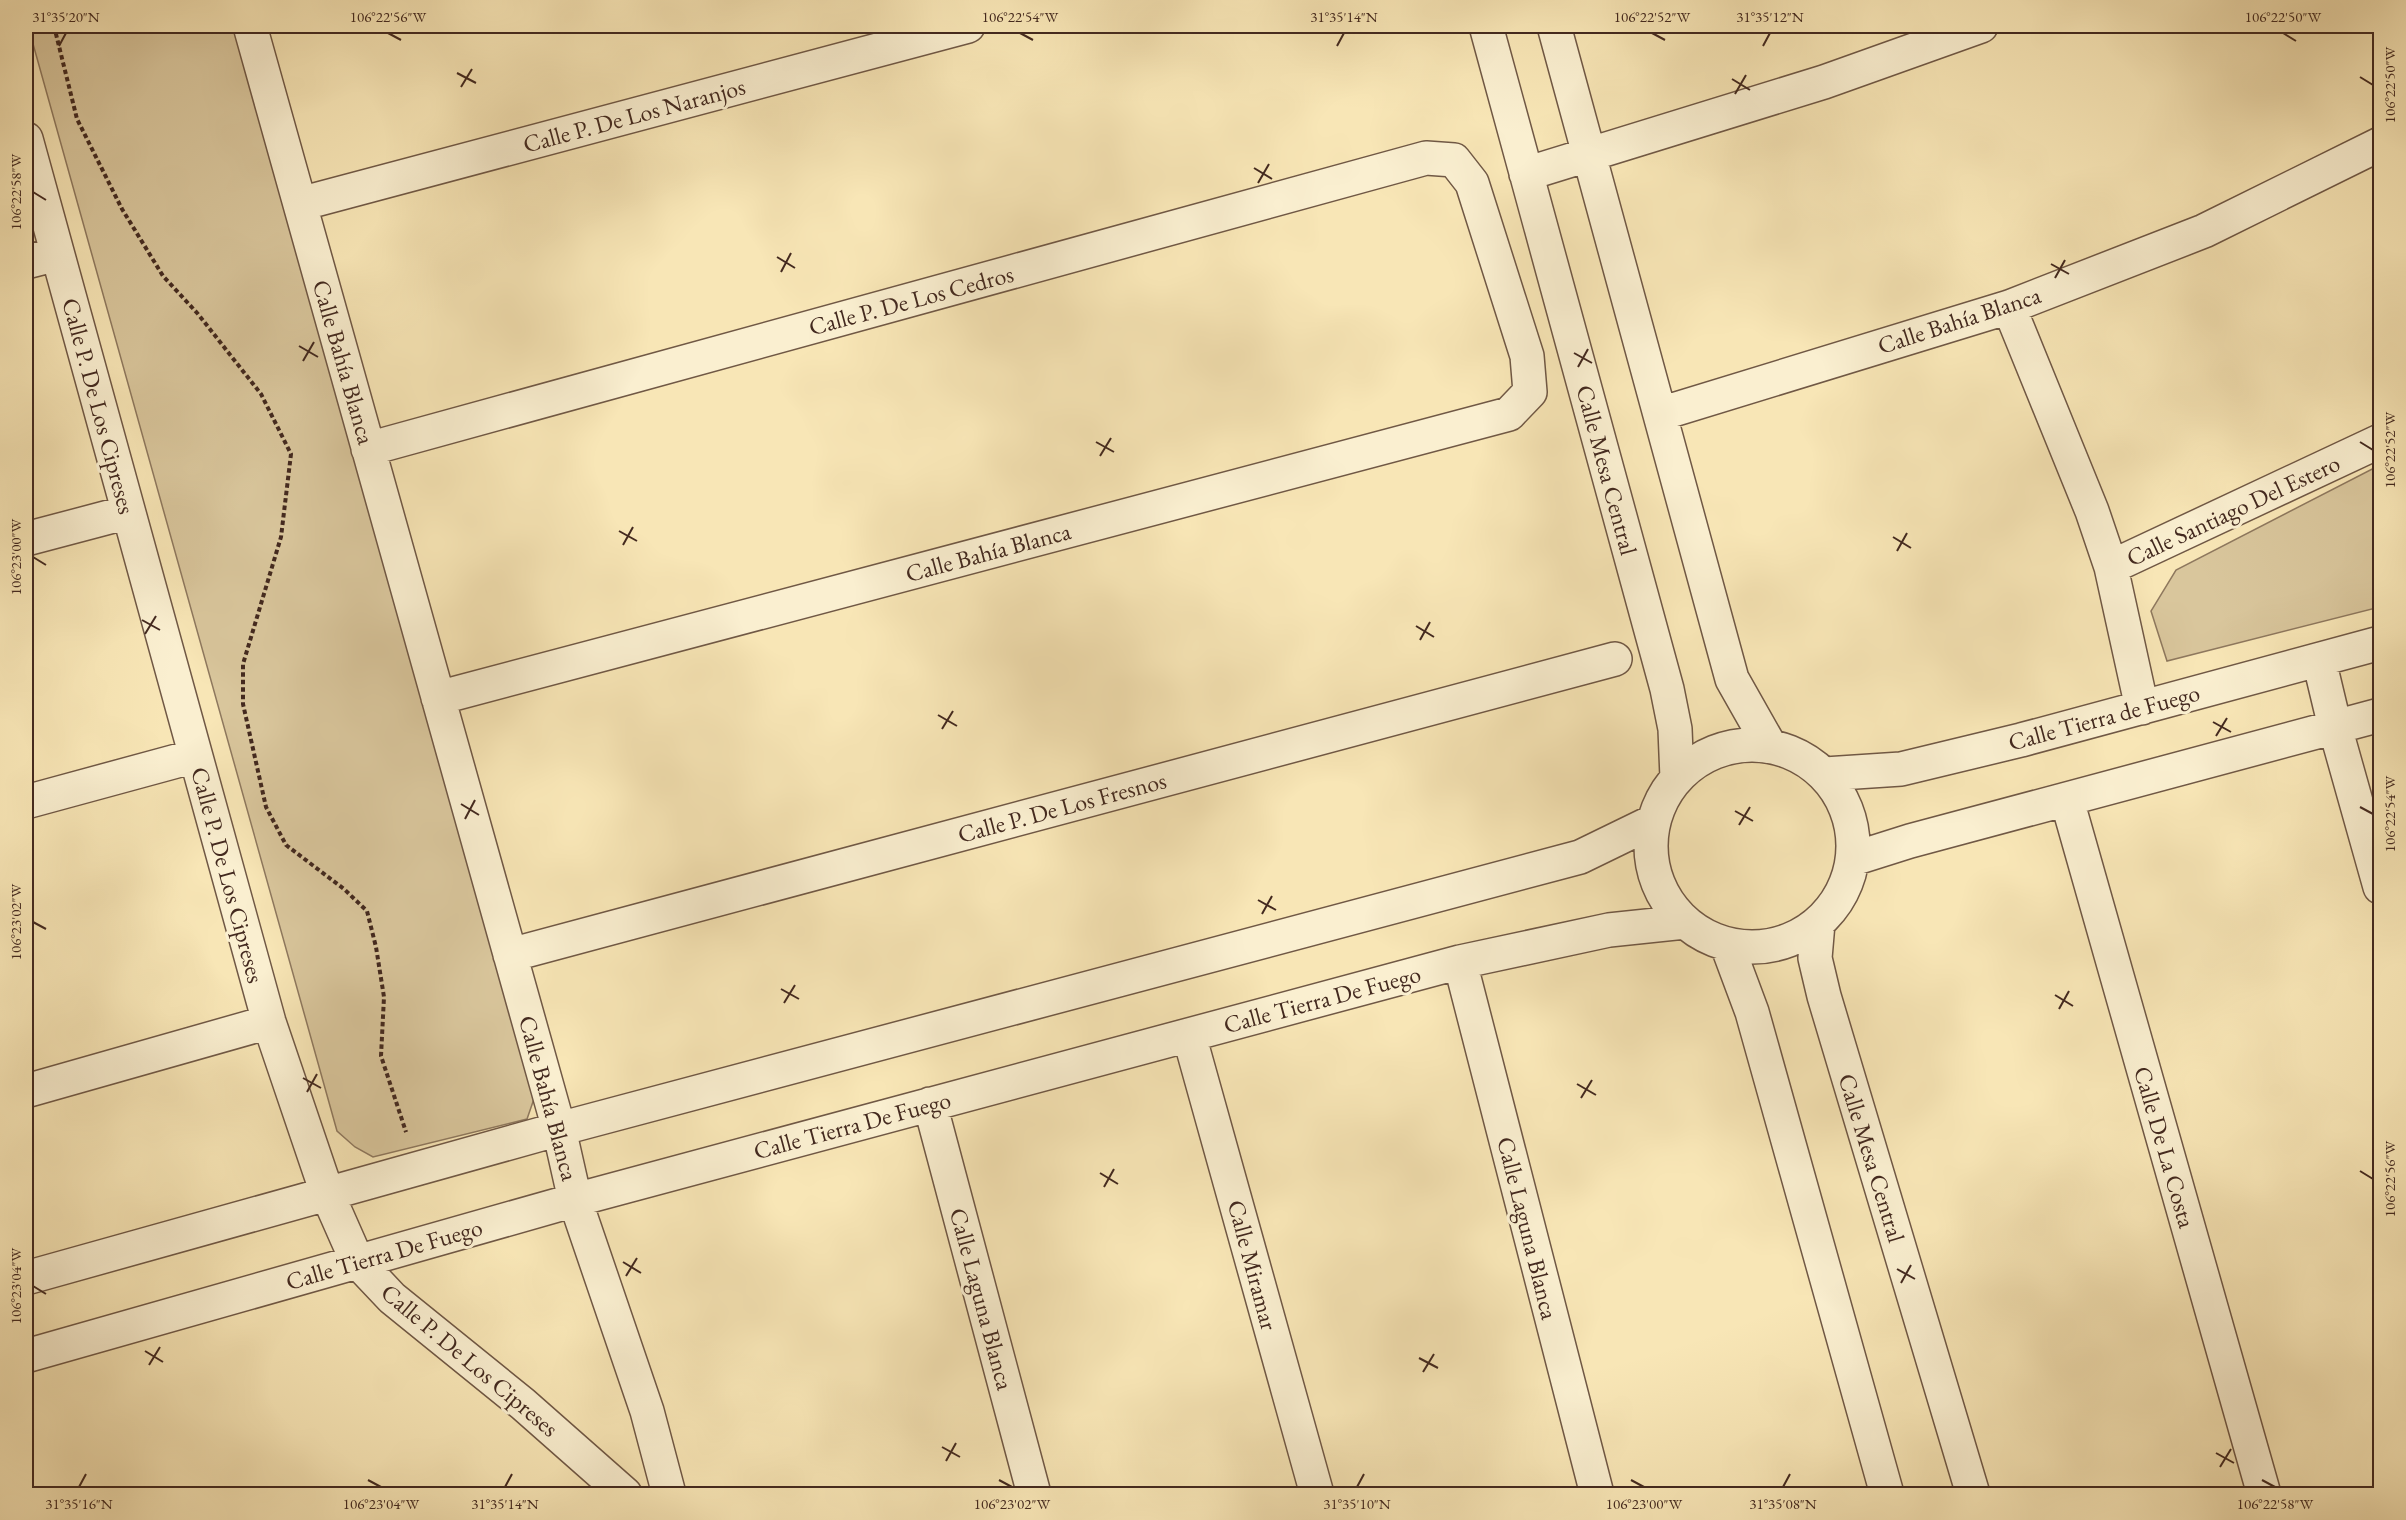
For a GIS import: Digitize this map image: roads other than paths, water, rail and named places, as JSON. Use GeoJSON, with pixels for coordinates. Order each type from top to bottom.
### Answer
{"type":"FeatureCollection","features":[{"type":"Feature","properties":{"kind":"street","name":"Calle Bahía Blanca"},"geometry":{"type":"LineString","coordinates":[[250,26],[559,1129],[575,1200],[647,1411],[669,1494]]}},
{"type":"Feature","properties":{"kind":"street","name":"Calle P. De Los Naranjos"},"geometry":{"type":"LineString","coordinates":[[300,204],[968,26]]}},
{"type":"Feature","properties":{"kind":"street","name":"Calle Mesa Central"},"geometry":{"type":"LineString","coordinates":[[1486,26],[1667,689],[1675,729],[1677,778]]}},
{"type":"Feature","properties":{"kind":"street"},"geometry":{"type":"LineString","coordinates":[[1554,26],[1732,679],[1770,746]]}},
{"type":"Feature","properties":{"kind":"street"},"geometry":{"type":"LineString","coordinates":[[1526,174],[1824,82],[1981,26]]}},
{"type":"Feature","properties":{"kind":"street","name":"Calle P. De Los Cipreses"},"geometry":{"type":"LineString","coordinates":[[26,139],[269,1022],[327,1192],[357,1261],[392,1298],[523,1404],[625,1494]]}},
{"type":"Feature","properties":{"kind":"street","name":"Calle Bahía Blanca"},"geometry":{"type":"LineString","coordinates":[[1660,414],[2008,307],[2204,231],[2380,144]]}},
{"type":"Feature","properties":{"kind":"street","name":"Calle P. De Los Cedros"},"geometry":{"type":"LineString","coordinates":[[368,449],[1426,158],[1454,160],[1472,183],[1527,356],[1530,392]]}},
{"type":"Feature","properties":{"kind":"street"},"geometry":{"type":"LineString","coordinates":[[26,262],[57,254]]}},
{"type":"Feature","properties":{"kind":"street","name":"Calle Santiago Del Estero"},"geometry":{"type":"LineString","coordinates":[[2008,307],[2092,511],[2111,567],[2380,441]]}},
{"type":"Feature","properties":{"kind":"street","name":"Calle Bahía Blanca"},"geometry":{"type":"LineString","coordinates":[[438,698],[1509,414],[1530,392]]}},
{"type":"Feature","properties":{"kind":"street"},"geometry":{"type":"LineString","coordinates":[[26,539],[128,512]]}},
{"type":"Feature","properties":{"kind":"street"},"geometry":{"type":"LineString","coordinates":[[2111,567],[2142,708]]}},
{"type":"Feature","properties":{"kind":"street","name":"Calle Tierra de Fuego"},"geometry":{"type":"LineString","coordinates":[[1825,774],[1901,769],[2142,708],[2380,643]]}},
{"type":"Feature","properties":{"kind":"street","name":"Calle P. De Los Fresnos"},"geometry":{"type":"LineString","coordinates":[[510,955],[1615,659]]}},
{"type":"Feature","properties":{"kind":"street"},"geometry":{"type":"LineString","coordinates":[[2319,660],[2380,887]]}},
{"type":"Feature","properties":{"kind":"street"},"geometry":{"type":"LineString","coordinates":[[1853,859],[1910,841],[2380,715]]}},
{"type":"Feature","properties":{"kind":"street"},"geometry":{"type":"LineString","coordinates":[[1744,744],[1770,746],[1800,756],[1825,774],[1843,799],[1853,828],[1853,859],[1843,890],[1835,905],[1818,923],[1791,940],[1759,948],[1727,945],[1705,936],[1685,922],[1667,901],[1655,876],[1651,849],[1654,821],[1663,798],[1677,778],[1697,761],[1720,750],[1744,744]]}},
{"type":"Feature","properties":{"kind":"street"},"geometry":{"type":"LineString","coordinates":[[26,802],[195,756]]}},
{"type":"Feature","properties":{"kind":"street","name":"Calle De La Costa"},"geometry":{"type":"LineString","coordinates":[[2067,800],[2264,1494]]}},
{"type":"Feature","properties":{"kind":"street"},"geometry":{"type":"LineString","coordinates":[[26,1278],[559,1129],[1580,857],[1654,821]]}},
{"type":"Feature","properties":{"kind":"street","name":"Calle Tierra De Fuego"},"geometry":{"type":"LineString","coordinates":[[26,1356],[575,1200],[1460,962],[1609,930],[1685,922]]}},
{"type":"Feature","properties":{"kind":"street","name":"Calle Mesa Central"},"geometry":{"type":"LineString","coordinates":[[1818,923],[1815,958],[1824,996],[1972,1494]]}},
{"type":"Feature","properties":{"kind":"street"},"geometry":{"type":"LineString","coordinates":[[1727,945],[1752,1012],[1887,1494]]}},
{"type":"Feature","properties":{"kind":"street","name":"Calle Laguna Blanca"},"geometry":{"type":"LineString","coordinates":[[1460,962],[1597,1494]]}},
{"type":"Feature","properties":{"kind":"street"},"geometry":{"type":"LineString","coordinates":[[26,1091],[269,1022]]}},
{"type":"Feature","properties":{"kind":"street","name":"Calle Miramar"},"geometry":{"type":"LineString","coordinates":[[1189,1035],[1317,1494]]}},
{"type":"Feature","properties":{"kind":"street","name":"Calle Laguna Blanca"},"geometry":{"type":"LineString","coordinates":[[930,1104],[1034,1494]]}}]}
